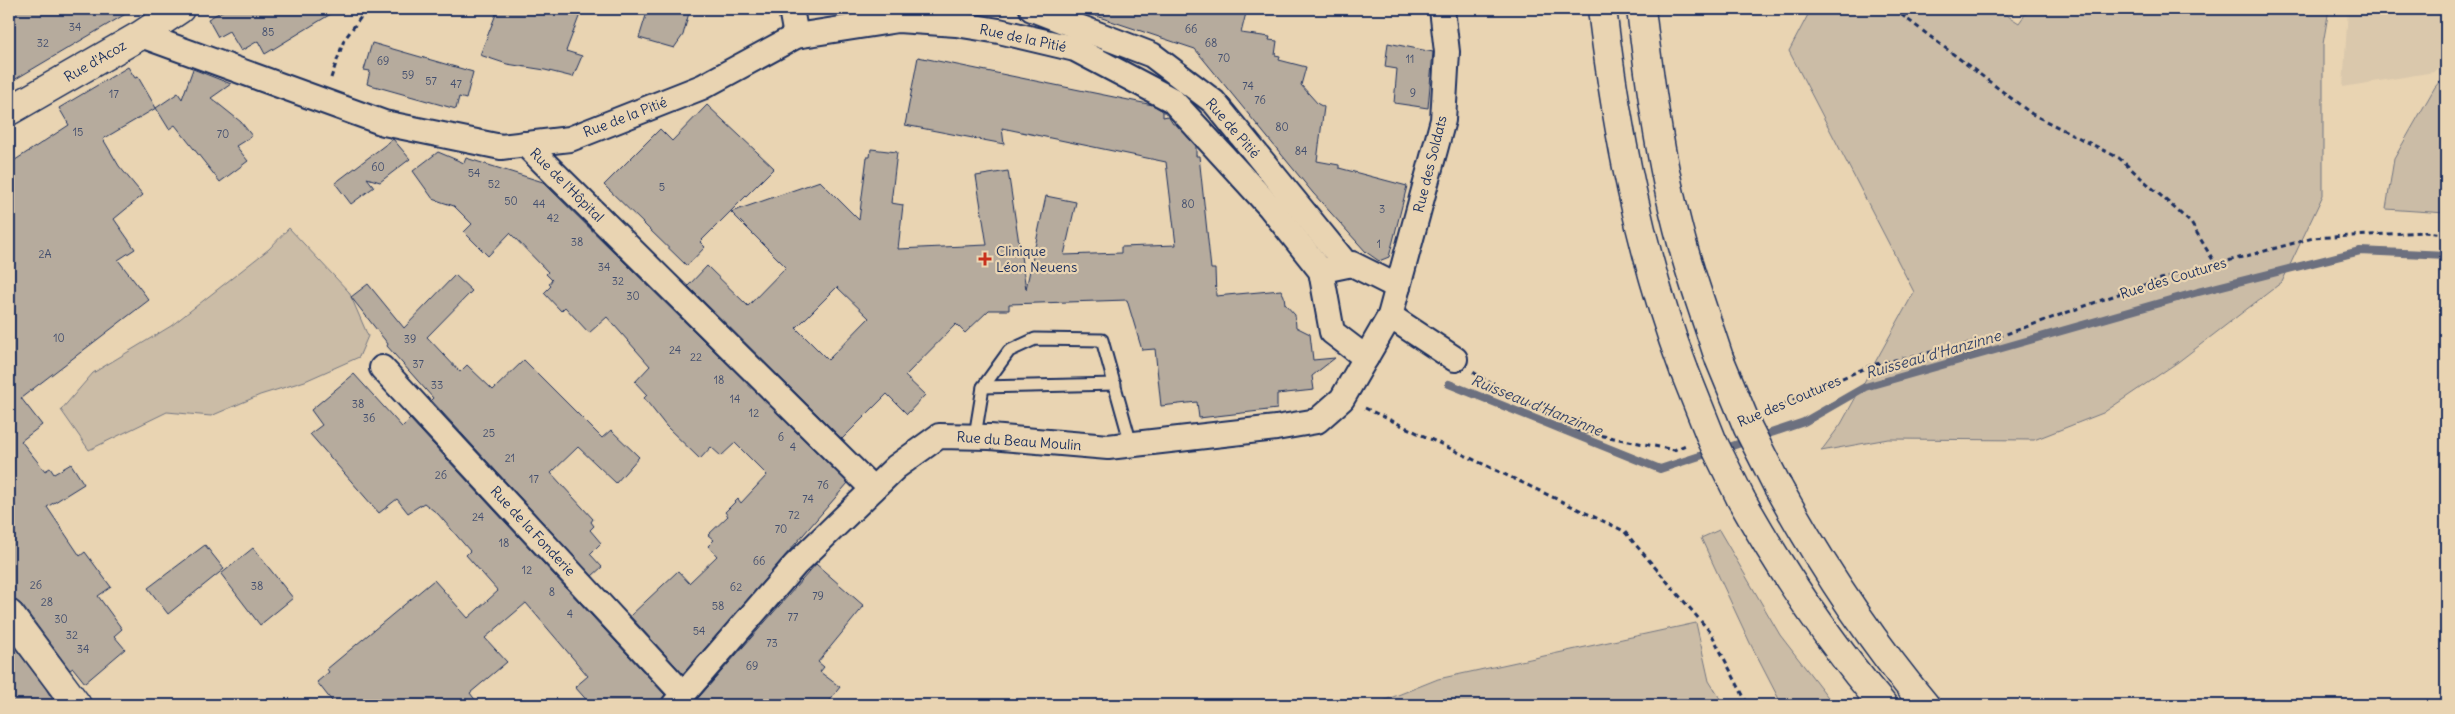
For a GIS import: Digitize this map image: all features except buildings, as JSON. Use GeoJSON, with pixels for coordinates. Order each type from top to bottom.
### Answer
{"type":"FeatureCollection","features":[{"type":"Feature","properties":{"kind":"main road","name":"Rue d'Acoz"},"geometry":{"type":"LineString","coordinates":[[9,112],[140,35],[180,9]]}},
{"type":"Feature","properties":{"kind":"main road"},"geometry":{"type":"LineString","coordinates":[[1602,9],[1616,110],[1634,205],[1653,278],[1684,370],[1712,440],[1768,548],[1842,656],[1883,705]]}},
{"type":"Feature","properties":{"kind":"main road"},"geometry":{"type":"LineString","coordinates":[[1641,9],[1660,141],[1685,256],[1719,358],[1748,428],[1802,530],[1896,670],[1925,705]]}},
{"type":"Feature","properties":{"kind":"main road"},"geometry":{"type":"LineString","coordinates":[[9,614],[77,705]]}},
{"type":"Feature","properties":{"kind":"street"},"geometry":{"type":"LineString","coordinates":[[791,9],[796,36]]}},
{"type":"Feature","properties":{"kind":"street","name":"Rue de Pitié"},"geometry":{"type":"LineString","coordinates":[[1032,9],[1152,55],[1214,102],[1347,265]]}},
{"type":"Feature","properties":{"kind":"street","name":"Rue des Soldats"},"geometry":{"type":"LineString","coordinates":[[1390,316],[1443,120],[1447,52],[1442,9]]}},
{"type":"Feature","properties":{"kind":"street","name":"Rue de la Pitié"},"geometry":{"type":"LineString","coordinates":[[525,144],[570,139],[702,87],[796,36],[898,20],[956,24],[999,31],[1075,49],[1172,100],[1270,207],[1321,271],[1332,332],[1366,358]]}},
{"type":"Feature","properties":{"kind":"street","name":"Rue de l'Hôpital"},"geometry":{"type":"LineString","coordinates":[[140,35],[384,123],[501,147],[525,144],[873,489]]}},
{"type":"Feature","properties":{"kind":"street"},"geometry":{"type":"LineString","coordinates":[[1321,271],[1352,264],[1398,287]]}},
{"type":"Feature","properties":{"kind":"street"},"geometry":{"type":"LineString","coordinates":[[1390,316],[1455,359]]}},
{"type":"Feature","properties":{"kind":"street","name":"Rue du Beau Moulin"},"geometry":{"type":"LineString","coordinates":[[679,700],[795,565],[896,467],[939,436],[975,436],[1108,447],[1276,428],[1317,421],[1342,399],[1390,316]]}},
{"type":"Feature","properties":{"kind":"street","name":"Rue de la Fonderie"},"geometry":{"type":"LineString","coordinates":[[382,368],[679,700]]}},
{"type":"Feature","properties":{"kind":"lane"},"geometry":{"type":"LineString","coordinates":[[975,436],[983,387],[1009,351],[1035,339],[1102,340],[1131,444]]}},
{"type":"Feature","properties":{"kind":"lane"},"geometry":{"type":"LineString","coordinates":[[983,387],[1115,384]]}},
{"type":"Feature","properties":{"kind":"path"},"geometry":{"type":"LineString","coordinates":[[324,100],[344,40],[364,13],[363,9]]}},
{"type":"Feature","properties":{"kind":"path"},"geometry":{"type":"LineString","coordinates":[[1894,9],[2032,114],[2119,158],[2191,223],[2216,265]]}},
{"type":"Feature","properties":{"kind":"path","name":"Rue des Coutures"},"geometry":{"type":"LineString","coordinates":[[1762,414],[1872,365],[1995,338],[2161,279],[2313,238],[2424,232],[2446,234]]}},
{"type":"Feature","properties":{"kind":"path"},"geometry":{"type":"LineString","coordinates":[[1455,359],[1497,387],[1579,432],[1674,450],[1692,443]]}},
{"type":"Feature","properties":{"kind":"path"},"geometry":{"type":"LineString","coordinates":[[1342,399],[1385,416],[1624,531],[1711,633],[1748,705]]}},
{"type":"Feature","properties":{"kind":"shaded area"},"geometry":{"type":"Polygon","coordinates":[[[1811,9],[1997,9],[2019,23],[2029,9],[2329,9],[2323,44],[2323,195],[2282,282],[2178,362],[2103,413],[2034,440],[1888,439],[1821,451],[1841,424],[1914,292],[1789,51],[1811,9]]]}},
{"type":"Feature","properties":{"kind":"shaded area"},"geometry":{"type":"Polygon","coordinates":[[[2348,9],[2446,9],[2446,59],[2434,72],[2343,87],[2348,9]]]}},
{"type":"Feature","properties":{"kind":"shaded area"},"geometry":{"type":"Polygon","coordinates":[[[2446,74],[2446,213],[2386,209],[2394,159],[2435,87],[2446,74]]]}},
{"type":"Feature","properties":{"kind":"shaded area"},"geometry":{"type":"Polygon","coordinates":[[[289,228],[349,292],[368,336],[359,357],[305,381],[260,395],[211,416],[167,412],[89,450],[61,410],[93,373],[171,326],[269,249],[289,228]]]}},
{"type":"Feature","properties":{"kind":"shaded area"},"geometry":{"type":"Polygon","coordinates":[[[1719,530],[1780,635],[1834,705],[1782,705],[1750,643],[1701,538],[1719,530]]]}},
{"type":"Feature","properties":{"kind":"shaded area"},"geometry":{"type":"Polygon","coordinates":[[[1696,623],[1709,681],[1724,705],[1373,705],[1438,679],[1696,623]]]}},
{"type":"Feature","properties":{"kind":"waterway","name":"Ruisseau d'Hanzinne"},"geometry":{"type":"LineString","coordinates":[[1723,449],[1804,422],[1865,387],[2198,292],[2360,251],[2446,255]]}},
{"type":"Feature","properties":{"kind":"waterway","name":"Ruisseau d'Hanzinne"},"geometry":{"type":"LineString","coordinates":[[1449,384],[1660,469],[1712,452]]}},
{"type":"Feature","properties":{"kind":"place","name":"Clinique Léon Neuens"},"geometry":{"type":"Point","coordinates":[985,259]}}]}
